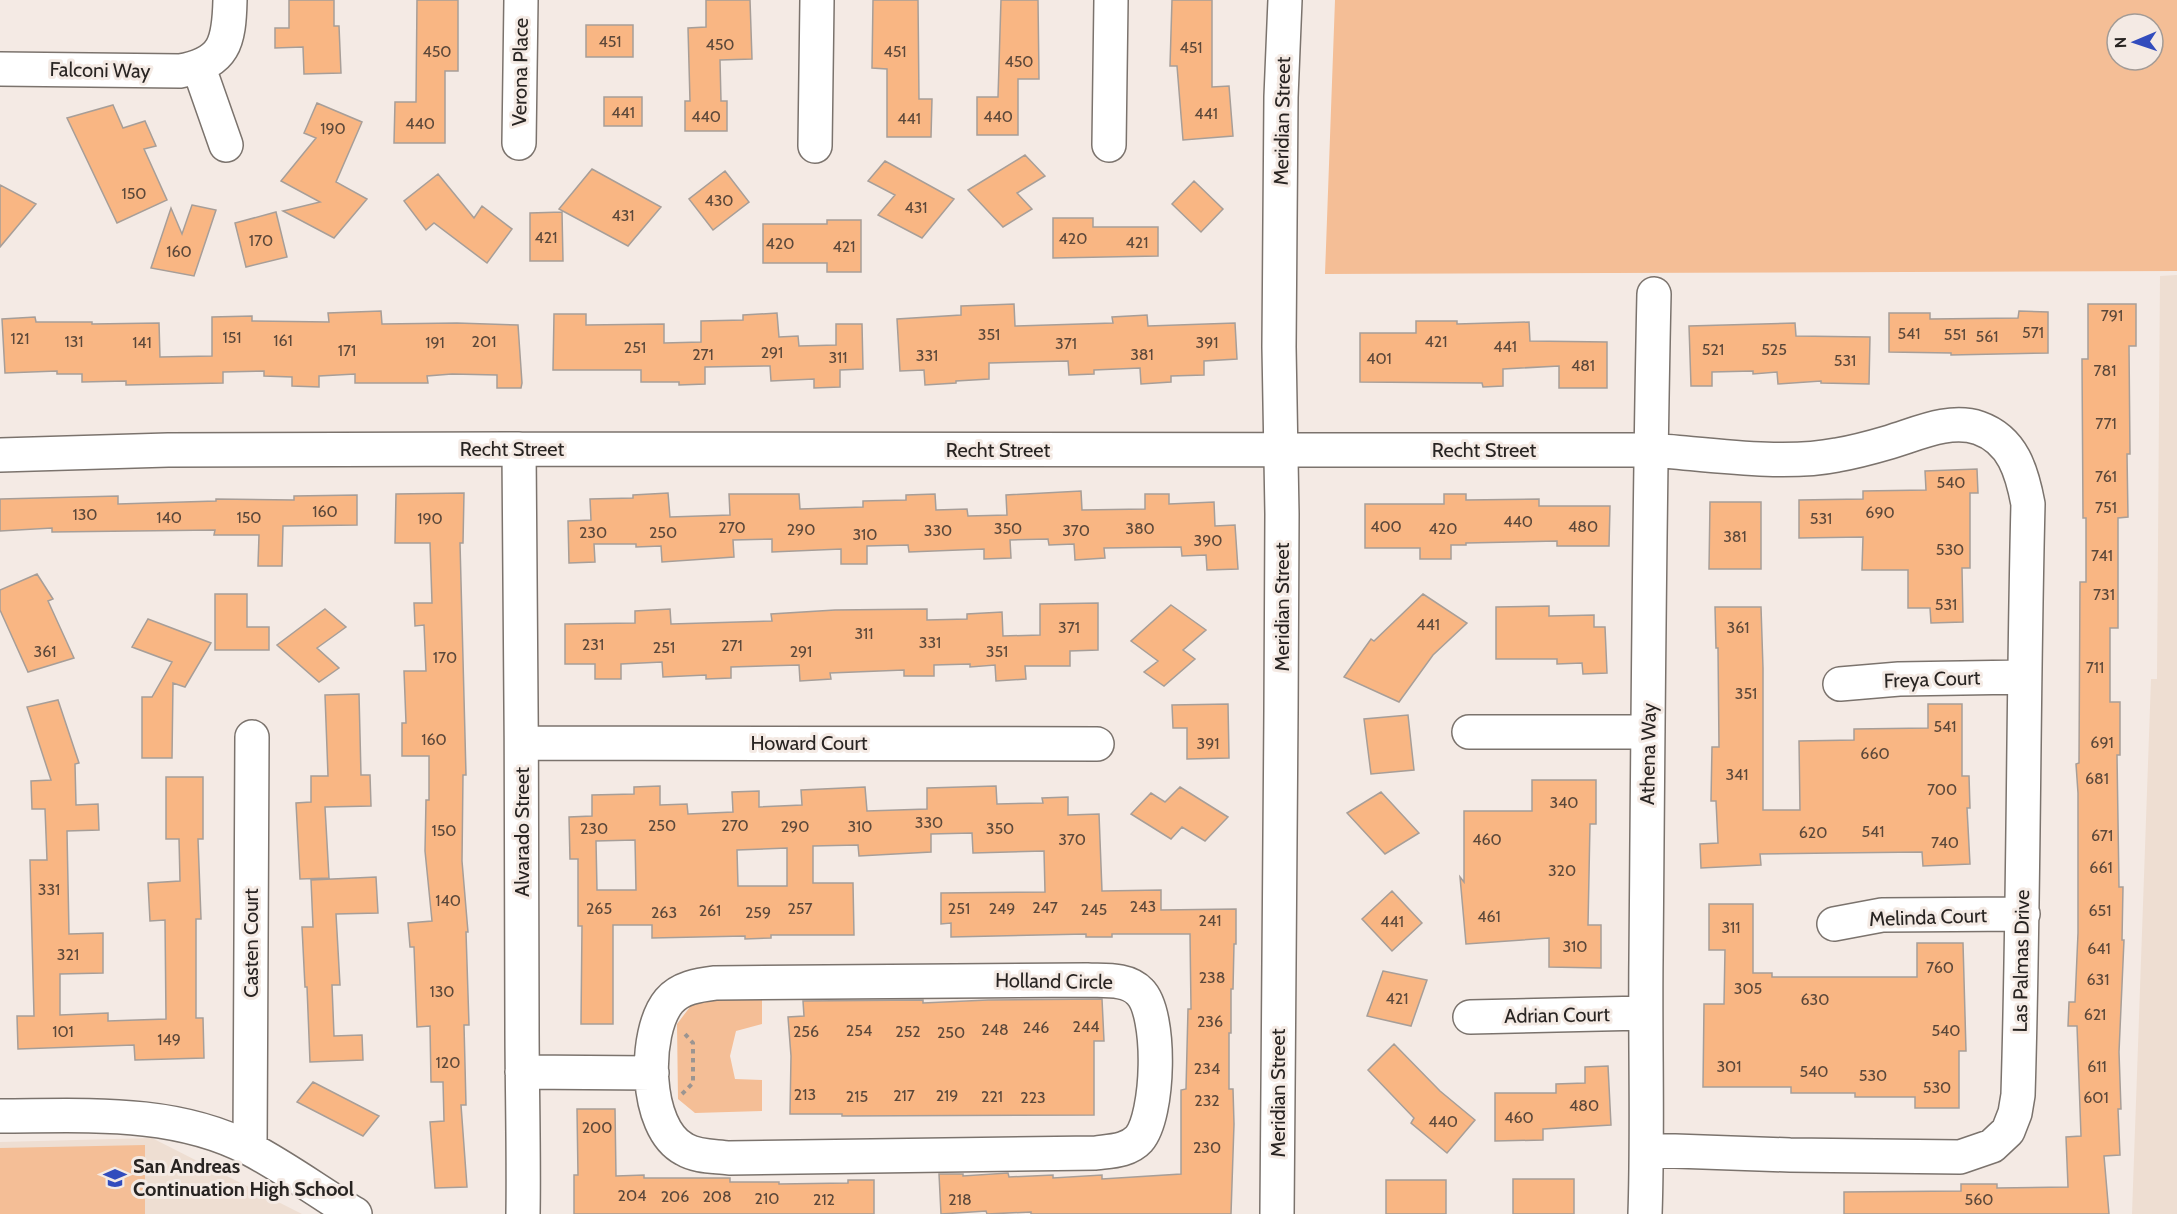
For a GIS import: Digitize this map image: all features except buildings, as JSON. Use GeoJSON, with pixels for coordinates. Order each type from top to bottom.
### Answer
{"type":"FeatureCollection","features":[{"type":"Feature","properties":{"kind":"street"},"geometry":{"type":"LineString","coordinates":[[226,145],[199,68],[215,59],[221,51],[226,36],[230,0]]}},
{"type":"Feature","properties":{"kind":"street","name":"Verona Place"},"geometry":{"type":"LineString","coordinates":[[519,143],[521,0]]}},
{"type":"Feature","properties":{"kind":"street"},"geometry":{"type":"LineString","coordinates":[[815,146],[817,0]]}},
{"type":"Feature","properties":{"kind":"street"},"geometry":{"type":"LineString","coordinates":[[1109,145],[1111,0]]}},
{"type":"Feature","properties":{"kind":"street","name":"Meridian Street"},"geometry":{"type":"LineString","coordinates":[[1277,1214],[1281,688],[1281,108],[1285,0]]}},
{"type":"Feature","properties":{"kind":"street","name":"Falconi Way"},"geometry":{"type":"LineString","coordinates":[[0,69],[180,71],[199,68]]}},
{"type":"Feature","properties":{"kind":"street","name":"Athena Way"},"geometry":{"type":"LineString","coordinates":[[1645,1214],[1650,450],[1654,294]]}},
{"type":"Feature","properties":{"kind":"street","name":"Recht Street"},"geometry":{"type":"LineString","coordinates":[[0,455],[168,450],[1650,450],[1779,459],[1837,455],[1938,427],[1971,426],[1990,433]]}},
{"type":"Feature","properties":{"kind":"street","name":"Las Palmas Drive"},"geometry":{"type":"LineString","coordinates":[[1647,1150],[1960,1157],[1992,1146],[2008,1131],[2015,1113],[2018,1095],[2023,914],[2024,677],[2028,504],[2023,476],[2014,457],[1990,433]]}},
{"type":"Feature","properties":{"kind":"street","name":"Alvarado Street"},"geometry":{"type":"LineString","coordinates":[[519,449],[523,1214]]}},
{"type":"Feature","properties":{"kind":"street","name":"Freya Court"},"geometry":{"type":"LineString","coordinates":[[1840,684],[1899,679],[2024,677]]}},
{"type":"Feature","properties":{"kind":"street"},"geometry":{"type":"LineString","coordinates":[[1469,732],[1648,732]]}},
{"type":"Feature","properties":{"kind":"street","name":"Casten Court"},"geometry":{"type":"LineString","coordinates":[[250,1149],[252,737]]}},
{"type":"Feature","properties":{"kind":"street","name":"Howard Court"},"geometry":{"type":"LineString","coordinates":[[522,743],[1097,744]]}},
{"type":"Feature","properties":{"kind":"street","name":"Melinda Court"},"geometry":{"type":"LineString","coordinates":[[1834,924],[1882,915],[2023,914]]}},
{"type":"Feature","properties":{"kind":"street","name":"Holland Circle"},"geometry":{"type":"LineString","coordinates":[[1076,980],[1123,982],[1132,986],[1145,999],[1154,1035],[1153,1094],[1144,1132],[1131,1146],[1096,1153],[729,1158],[700,1155],[683,1149],[669,1138],[663,1128],[655,1107],[652,1073],[652,1053],[659,1017],[663,1009],[676,994],[692,986],[715,983],[1076,980]]}},
{"type":"Feature","properties":{"kind":"street","name":"Adrian Court"},"geometry":{"type":"LineString","coordinates":[[1470,1017],[1645,1013]]}},
{"type":"Feature","properties":{"kind":"street"},"geometry":{"type":"LineString","coordinates":[[522,1072],[652,1073]]}},
{"type":"Feature","properties":{"kind":"street"},"geometry":{"type":"LineString","coordinates":[[0,1116],[99,1116],[152,1119],[187,1126],[250,1149],[355,1214]]}},
{"type":"Feature","properties":{"kind":"path"},"geometry":{"type":"LineString","coordinates":[[678,1099],[693,1083],[693,1043],[682,1030]]}},
{"type":"Feature","properties":{"kind":"shaded area"},"geometry":{"type":"Polygon","coordinates":[[[1335,0],[2177,0],[2177,271],[1325,274],[1335,0]]]}},
{"type":"Feature","properties":{"kind":"shaded area"},"geometry":{"type":"Polygon","coordinates":[[[2177,275],[2177,1214],[2132,1214],[2151,679],[2157,679],[2160,276],[2177,275]]]}},
{"type":"Feature","properties":{"kind":"shaded area"},"geometry":{"type":"Polygon","coordinates":[[[762,998],[762,1024],[736,1031],[730,1056],[735,1079],[762,1080],[762,1111],[695,1113],[678,1099],[677,1024],[696,999],[762,998]]]}},
{"type":"Feature","properties":{"kind":"shaded area","name":"San Andreas Continuation High School"},"geometry":{"type":"Polygon","coordinates":[[[152,1138],[302,1214],[0,1214],[0,1142],[152,1138]]]}},
{"type":"Feature","properties":{"kind":"shaded area"},"geometry":{"type":"Polygon","coordinates":[[[145,1145],[145,1214],[0,1214],[0,1148],[145,1145]]]}},
{"type":"Feature","properties":{"kind":"place","name":"San Andreas Continuation High School"},"geometry":{"type":"Point","coordinates":[115,1178]}}]}
